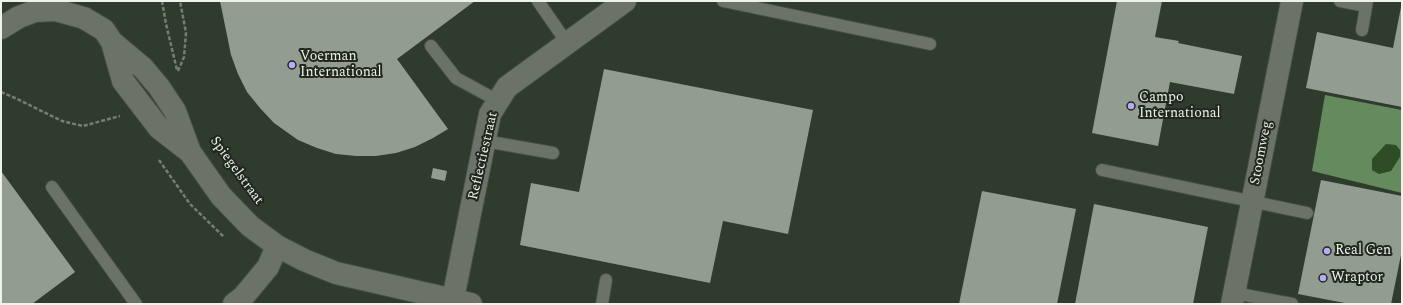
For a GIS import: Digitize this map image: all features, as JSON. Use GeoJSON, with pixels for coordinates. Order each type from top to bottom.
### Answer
{"type":"FeatureCollection","features":[{"type":"Feature","properties":{"kind":"street","name":"Reflectiestraat"},"geometry":{"type":"LineString","coordinates":[[459,303],[490,114],[507,87],[626,1]]}},
{"type":"Feature","properties":{"kind":"street","name":"Stoomweg"},"geometry":{"type":"LineString","coordinates":[[1233,299],[1292,1]]}},
{"type":"Feature","properties":{"kind":"street","name":"Spiegelstraat"},"geometry":{"type":"LineString","coordinates":[[1,28],[19,17],[34,11],[55,10],[84,18],[104,30],[112,42],[123,81],[159,128],[190,152],[221,196],[250,226],[277,246],[304,260],[336,273],[459,303]]}},
{"type":"Feature","properties":{"kind":"street"},"geometry":{"type":"LineString","coordinates":[[234,304],[243,297],[268,267],[277,246]]}},
{"type":"Feature","properties":{"kind":"lane"},"geometry":{"type":"LineString","coordinates":[[538,1],[567,43]]}},
{"type":"Feature","properties":{"kind":"lane"},"geometry":{"type":"LineString","coordinates":[[724,1],[930,44]]}},
{"type":"Feature","properties":{"kind":"lane"},"geometry":{"type":"LineString","coordinates":[[1340,1],[1367,3],[1362,30]]}},
{"type":"Feature","properties":{"kind":"lane"},"geometry":{"type":"LineString","coordinates":[[430,46],[456,78],[498,101]]}},
{"type":"Feature","properties":{"kind":"lane"},"geometry":{"type":"LineString","coordinates":[[485,141],[553,153]]}},
{"type":"Feature","properties":{"kind":"lane"},"geometry":{"type":"LineString","coordinates":[[1102,170],[1307,213]]}},
{"type":"Feature","properties":{"kind":"lane"},"geometry":{"type":"LineString","coordinates":[[52,187],[136,304]]}},
{"type":"Feature","properties":{"kind":"lane"},"geometry":{"type":"LineString","coordinates":[[602,304],[606,280]]}},
{"type":"Feature","properties":{"kind":"lane"},"geometry":{"type":"LineString","coordinates":[[1233,299],[1292,304]]}},
{"type":"Feature","properties":{"kind":"path"},"geometry":{"type":"LineString","coordinates":[[162,1],[178,71],[181,78]]}},
{"type":"Feature","properties":{"kind":"shaded area"},"geometry":{"type":"Polygon","coordinates":[[[1,1],[1402,1],[1402,304],[1,304],[1,1]]]}},
{"type":"Feature","properties":{"kind":"shaded area"},"geometry":{"type":"Polygon","coordinates":[[[1325,95],[1402,110],[1402,193],[1312,171],[1325,95]],[[1386,144],[1372,159],[1372,170],[1379,174],[1391,171],[1400,157],[1400,150],[1396,145],[1386,144]]]}},
{"type":"Feature","properties":{"kind":"shaded area"},"geometry":{"type":"Polygon","coordinates":[[[1386,144],[1396,145],[1400,150],[1400,157],[1391,171],[1379,174],[1372,170],[1372,159],[1386,144]]]}},
{"type":"Feature","properties":{"kind":"building"},"geometry":{"type":"Polygon","coordinates":[[[220,1],[475,1],[397,59],[448,129],[415,147],[396,153],[376,156],[336,154],[298,140],[274,123],[247,92],[231,55],[220,1]]]}},
{"type":"Feature","properties":{"kind":"building"},"geometry":{"type":"Polygon","coordinates":[[[1117,1],[1162,1],[1155,37],[1179,41],[1178,43],[1242,56],[1234,94],[1170,82],[1158,146],[1092,133],[1117,1]]]}},
{"type":"Feature","properties":{"kind":"building"},"geometry":{"type":"Polygon","coordinates":[[[1401,7],[1402,107],[1306,88],[1317,32],[1393,48],[1401,7]]]}},
{"type":"Feature","properties":{"kind":"building"},"geometry":{"type":"Polygon","coordinates":[[[604,69],[813,110],[788,234],[723,221],[710,283],[520,245],[531,183],[579,192],[604,69]]]}},
{"type":"Feature","properties":{"kind":"building"},"geometry":{"type":"Polygon","coordinates":[[[433,168],[447,171],[445,181],[431,178],[433,168]]]}},
{"type":"Feature","properties":{"kind":"building"},"geometry":{"type":"Polygon","coordinates":[[[1,171],[75,272],[32,304],[1,304],[1,171]]]}},
{"type":"Feature","properties":{"kind":"building"},"geometry":{"type":"Polygon","coordinates":[[[1321,180],[1402,196],[1402,250],[1391,304],[1350,304],[1298,294],[1321,180]]]}},
{"type":"Feature","properties":{"kind":"building"},"geometry":{"type":"Polygon","coordinates":[[[982,191],[1076,209],[1057,304],[959,304],[982,191]]]}},
{"type":"Feature","properties":{"kind":"building"},"geometry":{"type":"Polygon","coordinates":[[[1094,204],[1208,227],[1193,304],[1075,304],[1094,204]]]}},
{"type":"Feature","properties":{"kind":"place","name":"Voerman International"},"geometry":{"type":"Point","coordinates":[292,65]}},
{"type":"Feature","properties":{"kind":"place","name":"Campo International"},"geometry":{"type":"Point","coordinates":[1131,106]}},
{"type":"Feature","properties":{"kind":"place","name":"Real Gen"},"geometry":{"type":"Point","coordinates":[1327,251]}},
{"type":"Feature","properties":{"kind":"place","name":"Wraptor"},"geometry":{"type":"Point","coordinates":[1323,278]}}]}
